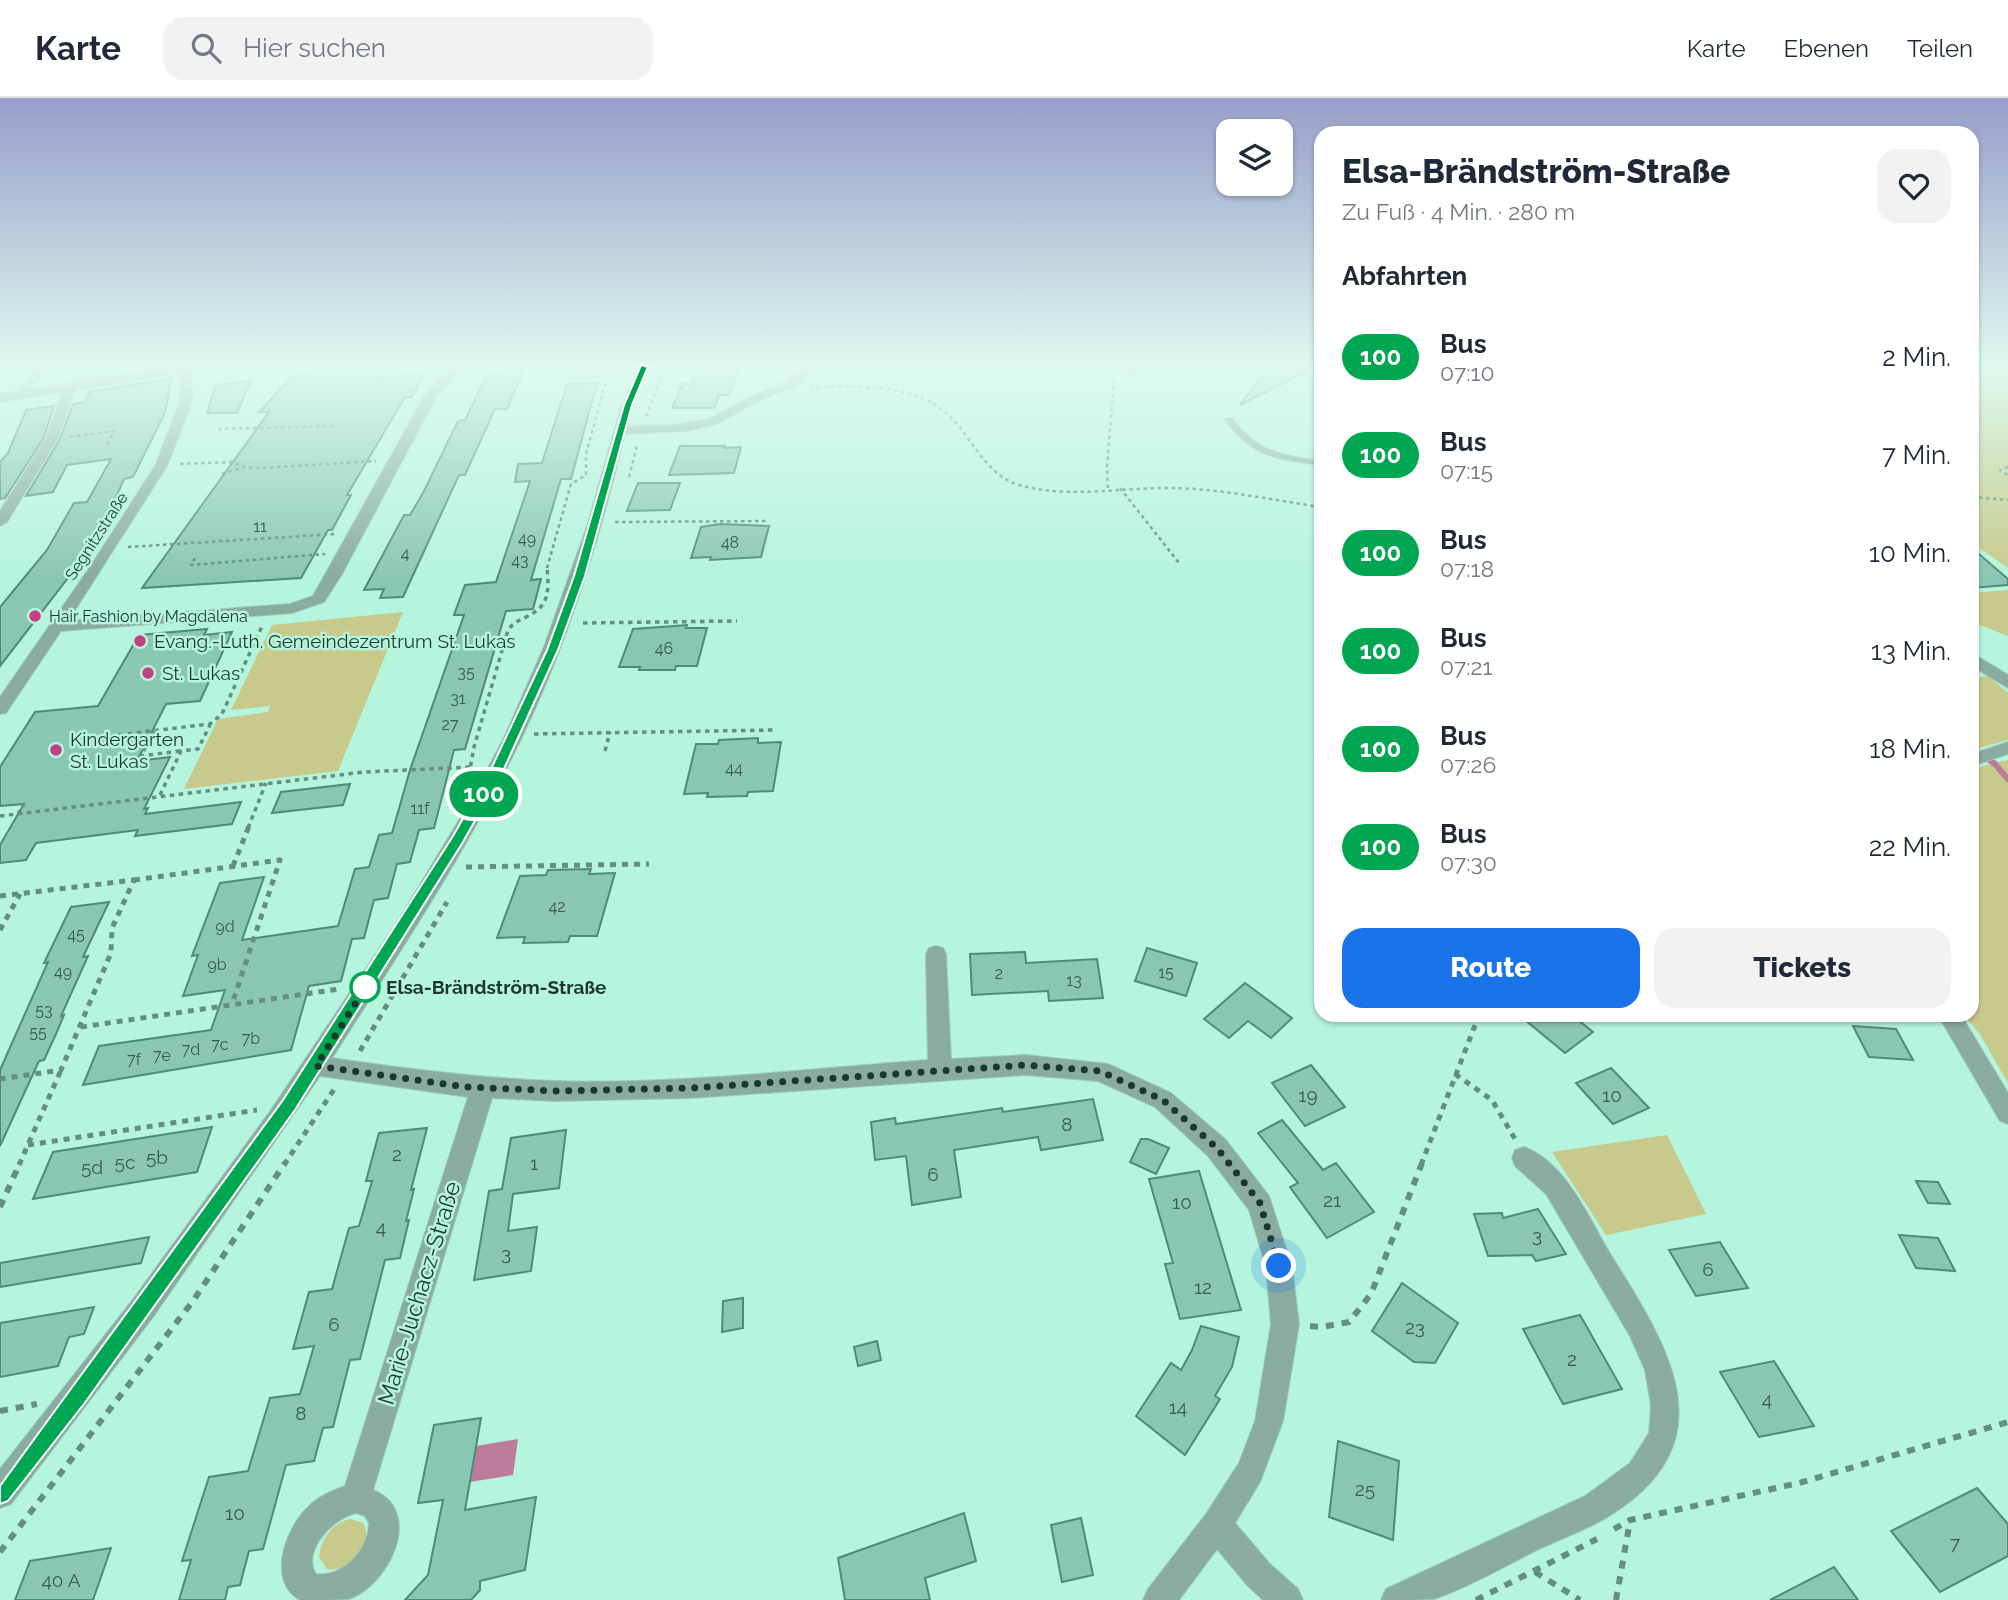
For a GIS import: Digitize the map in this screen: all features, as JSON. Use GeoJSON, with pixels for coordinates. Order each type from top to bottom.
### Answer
{"type":"FeatureCollection","features":[{"type":"Feature","properties":{"kind":"street"},"geometry":{"type":"LineString","coordinates":[[0,522],[52,437]]}},
{"type":"Feature","properties":{"kind":"street","name":"Segnitzstraße"},"geometry":{"type":"LineString","coordinates":[[0,709],[8,685],[57,627],[110,548],[161,466],[172,437]]}},
{"type":"Feature","properties":{"kind":"street"},"geometry":{"type":"LineString","coordinates":[[57,627],[270,610],[306,605],[319,598],[358,533],[408,437]]}},
{"type":"Feature","properties":{"kind":"street"},"geometry":{"type":"LineString","coordinates":[[0,1493],[77,1397],[277,1103],[316,1066],[435,878],[497,771],[565,618],[620,437]]}},
{"type":"Feature","properties":{"kind":"street"},"geometry":{"type":"LineString","coordinates":[[1979,663],[2008,683]]}},
{"type":"Feature","properties":{"kind":"street"},"geometry":{"type":"LineString","coordinates":[[1979,757],[2003,750]]}},
{"type":"Feature","properties":{"kind":"street"},"geometry":{"type":"LineString","coordinates":[[936,954],[940,1069]]}},
{"type":"Feature","properties":{"kind":"street"},"geometry":{"type":"LineString","coordinates":[[1953,1022],[2008,1114]]}},
{"type":"Feature","properties":{"kind":"street"},"geometry":{"type":"LineString","coordinates":[[316,1066],[483,1088],[556,1091],[691,1088],[1026,1065],[1100,1071],[1163,1100],[1217,1148],[1260,1203],[1279,1266],[1285,1324],[1269,1422],[1250,1472],[1217,1525],[1159,1600]]}},
{"type":"Feature","properties":{"kind":"street","name":"Marie-Juchacz-Straße"},"geometry":{"type":"LineString","coordinates":[[356,1498],[483,1088]]}},
{"type":"Feature","properties":{"kind":"street"},"geometry":{"type":"LineString","coordinates":[[1397,1600],[1596,1507],[1640,1473],[1663,1437],[1665,1405],[1659,1369],[1640,1326],[1555,1186],[1524,1158]]}},
{"type":"Feature","properties":{"kind":"street"},"geometry":{"type":"LineString","coordinates":[[1217,1525],[1258,1574],[1287,1600]]}},
{"type":"Feature","properties":{"kind":"lane"},"geometry":{"type":"LineString","coordinates":[[1241,437],[1260,450],[1314,462]]}},
{"type":"Feature","properties":{"kind":"path"},"geometry":{"type":"LineString","coordinates":[[51,440],[71,437]]}},
{"type":"Feature","properties":{"kind":"path"},"geometry":{"type":"LineString","coordinates":[[106,448],[111,437]]}},
{"type":"Feature","properties":{"kind":"path"},"geometry":{"type":"LineString","coordinates":[[468,777],[508,630],[512,624],[542,608],[549,593],[547,565],[571,484],[586,475],[586,454],[590,437]]}},
{"type":"Feature","properties":{"kind":"path"},"geometry":{"type":"LineString","coordinates":[[968,437],[1009,482],[1048,489],[1119,488],[1223,492],[1314,506]]}},
{"type":"Feature","properties":{"kind":"path"},"geometry":{"type":"LineString","coordinates":[[1108,488],[1109,437]]}},
{"type":"Feature","properties":{"kind":"path"},"geometry":{"type":"LineString","coordinates":[[222,474],[245,467],[395,460]]}},
{"type":"Feature","properties":{"kind":"path"},"geometry":{"type":"LineString","coordinates":[[161,466],[232,462],[245,467]]}},
{"type":"Feature","properties":{"kind":"path"},"geometry":{"type":"LineString","coordinates":[[2008,467],[2000,470],[2008,475]]}},
{"type":"Feature","properties":{"kind":"path"},"geometry":{"type":"LineString","coordinates":[[1119,488],[1179,563]]}},
{"type":"Feature","properties":{"kind":"path"},"geometry":{"type":"LineString","coordinates":[[1979,498],[2008,500]]}},
{"type":"Feature","properties":{"kind":"path"},"geometry":{"type":"LineString","coordinates":[[615,522],[767,521]]}},
{"type":"Feature","properties":{"kind":"path"},"geometry":{"type":"LineString","coordinates":[[110,548],[358,533]]}},
{"type":"Feature","properties":{"kind":"path"},"geometry":{"type":"LineString","coordinates":[[195,558],[191,565],[346,553]]}},
{"type":"Feature","properties":{"kind":"path"},"geometry":{"type":"LineString","coordinates":[[154,730],[141,756],[198,749],[210,724],[222,714],[270,610]]}},
{"type":"Feature","properties":{"kind":"path"},"geometry":{"type":"LineString","coordinates":[[583,623],[737,621]]}},
{"type":"Feature","properties":{"kind":"path"},"geometry":{"type":"LineString","coordinates":[[74,740],[210,724]]}},
{"type":"Feature","properties":{"kind":"path"},"geometry":{"type":"LineString","coordinates":[[515,734],[773,730]]}},
{"type":"Feature","properties":{"kind":"path"},"geometry":{"type":"LineString","coordinates":[[605,751],[610,733]]}},
{"type":"Feature","properties":{"kind":"path"},"geometry":{"type":"LineString","coordinates":[[160,795],[181,751]]}},
{"type":"Feature","properties":{"kind":"path"},"geometry":{"type":"LineString","coordinates":[[0,816],[365,772],[472,767],[497,771]]}},
{"type":"Feature","properties":{"kind":"path"},"geometry":{"type":"LineString","coordinates":[[233,866],[266,783]]}},
{"type":"Feature","properties":{"kind":"path"},"geometry":{"type":"LineString","coordinates":[[18,814],[24,804]]}},
{"type":"Feature","properties":{"kind":"path"},"geometry":{"type":"LineString","coordinates":[[0,896],[280,860],[232,1004]]}},
{"type":"Feature","properties":{"kind":"path"},"geometry":{"type":"LineString","coordinates":[[467,867],[649,864]]}},
{"type":"Feature","properties":{"kind":"path"},"geometry":{"type":"LineString","coordinates":[[0,1208],[111,953],[111,928],[134,880]]}},
{"type":"Feature","properties":{"kind":"path"},"geometry":{"type":"LineString","coordinates":[[0,930],[20,893]]}},
{"type":"Feature","properties":{"kind":"path"},"geometry":{"type":"LineString","coordinates":[[80,1027],[343,989],[336,998]]}},
{"type":"Feature","properties":{"kind":"path"},"geometry":{"type":"LineString","coordinates":[[1285,1324],[1322,1327],[1349,1322],[1371,1293],[1476,1022]]}},
{"type":"Feature","properties":{"kind":"path"},"geometry":{"type":"LineString","coordinates":[[0,1552],[193,1301],[349,1069]]}},
{"type":"Feature","properties":{"kind":"path"},"geometry":{"type":"LineString","coordinates":[[0,1079],[61,1070]]}},
{"type":"Feature","properties":{"kind":"path"},"geometry":{"type":"LineString","coordinates":[[1455,1074],[1498,1104],[1524,1158]]}},
{"type":"Feature","properties":{"kind":"path"},"geometry":{"type":"LineString","coordinates":[[28,1145],[259,1110],[277,1103]]}},
{"type":"Feature","properties":{"kind":"path"},"geometry":{"type":"LineString","coordinates":[[251,1121],[259,1110],[277,1103]]}},
{"type":"Feature","properties":{"kind":"path"},"geometry":{"type":"LineString","coordinates":[[0,1191],[8,1190]]}},
{"type":"Feature","properties":{"kind":"path"},"geometry":{"type":"LineString","coordinates":[[33,1411],[39,1404]]}},
{"type":"Feature","properties":{"kind":"path"},"geometry":{"type":"LineString","coordinates":[[1476,1600],[1535,1572],[1630,1520],[1799,1483],[2008,1422]]}},
{"type":"Feature","properties":{"kind":"path"},"geometry":{"type":"LineString","coordinates":[[1616,1600],[1630,1520]]}},
{"type":"Feature","properties":{"kind":"path"},"geometry":{"type":"LineString","coordinates":[[1535,1572],[1580,1600]]}},
{"type":"Feature","properties":{"kind":"green space"},"geometry":{"type":"Polygon","coordinates":[[[1979,437],[2008,437],[2008,568],[1979,548],[1979,437]]]}},
{"type":"Feature","properties":{"kind":"green space"},"geometry":{"type":"Polygon","coordinates":[[[2008,590],[2008,636],[1979,625],[1979,592],[2008,590]]]}},
{"type":"Feature","properties":{"kind":"green space"},"geometry":{"type":"Polygon","coordinates":[[[403,612],[338,771],[184,789],[218,719],[268,712],[270,706],[231,710],[272,625],[403,612]]]}},
{"type":"Feature","properties":{"kind":"green space"},"geometry":{"type":"Polygon","coordinates":[[[1988,676],[2008,693],[2008,740],[1979,748],[1979,677],[1988,676]]]}},
{"type":"Feature","properties":{"kind":"green space"},"geometry":{"type":"Polygon","coordinates":[[[2008,760],[2008,1083],[1980,1034],[1969,1022],[1979,1022],[1979,767],[2008,760]]]}},
{"type":"Feature","properties":{"kind":"green space"},"geometry":{"type":"Polygon","coordinates":[[[1667,1135],[1706,1214],[1606,1235],[1552,1152],[1667,1135]]]}},
{"type":"Feature","properties":{"kind":"green space"},"geometry":{"type":"Polygon","coordinates":[[[350,1519],[363,1523],[366,1541],[363,1549],[352,1563],[336,1569],[327,1569],[319,1557],[322,1544],[333,1528],[350,1519]]]}},
{"type":"Feature","properties":{"kind":"shaded area"},"geometry":{"type":"Polygon","coordinates":[[[518,1439],[513,1475],[470,1482],[476,1446],[518,1439]]]}},
{"type":"Feature","properties":{"kind":"building"},"geometry":{"type":"Polygon","coordinates":[[[15,437],[44,437],[5,498],[0,499],[0,462],[8,453],[15,437]]]}},
{"type":"Feature","properties":{"kind":"building"},"geometry":{"type":"Polygon","coordinates":[[[60,437],[153,437],[133,477],[124,479],[103,527],[78,565],[0,666],[0,607],[47,550],[74,503],[87,502],[111,459],[67,465],[53,492],[26,496],[60,437]]]}},
{"type":"Feature","properties":{"kind":"building"},"geometry":{"type":"Polygon","coordinates":[[[251,437],[381,437],[347,495],[351,495],[332,530],[328,530],[301,578],[142,588],[251,437]]]}},
{"type":"Feature","properties":{"kind":"building"},"geometry":{"type":"Polygon","coordinates":[[[450,437],[482,437],[465,475],[459,475],[403,597],[380,598],[384,589],[364,590],[404,515],[410,515],[450,437]]]}},
{"type":"Feature","properties":{"kind":"building"},"geometry":{"type":"Polygon","coordinates":[[[550,437],[582,437],[571,479],[561,479],[531,580],[541,579],[533,609],[506,611],[465,749],[454,750],[434,828],[419,830],[410,862],[397,864],[388,898],[374,900],[364,938],[352,939],[341,981],[309,986],[291,1050],[83,1085],[99,1046],[211,1030],[225,990],[183,996],[198,955],[192,956],[220,883],[264,877],[242,940],[338,926],[355,869],[369,867],[379,835],[392,833],[410,770],[464,615],[454,615],[465,585],[496,582],[530,481],[515,482],[518,464],[542,463],[550,437]]]}},
{"type":"Feature","properties":{"kind":"building"},"geometry":{"type":"Polygon","coordinates":[[[680,446],[741,447],[734,473],[669,475],[680,446]]]}},
{"type":"Feature","properties":{"kind":"building"},"geometry":{"type":"Polygon","coordinates":[[[638,483],[680,483],[670,510],[627,511],[638,483]]]}},
{"type":"Feature","properties":{"kind":"building"},"geometry":{"type":"Polygon","coordinates":[[[720,524],[769,526],[761,557],[710,560],[711,557],[691,558],[701,527],[720,524]]]}},
{"type":"Feature","properties":{"kind":"building"},"geometry":{"type":"Polygon","coordinates":[[[1979,554],[2008,579],[2008,585],[1979,587],[1979,554]]]}},
{"type":"Feature","properties":{"kind":"building"},"geometry":{"type":"Polygon","coordinates":[[[687,625],[686,628],[707,628],[697,666],[676,666],[675,670],[619,667],[633,629],[687,625]]]}},
{"type":"Feature","properties":{"kind":"building"},"geometry":{"type":"Polygon","coordinates":[[[207,629],[204,635],[232,632],[200,701],[166,704],[137,761],[170,757],[144,809],[148,808],[145,814],[241,802],[232,824],[135,836],[138,830],[36,843],[26,860],[0,863],[0,845],[24,804],[0,806],[0,767],[35,712],[98,706],[139,635],[207,629]]]}},
{"type":"Feature","properties":{"kind":"building"},"geometry":{"type":"Polygon","coordinates":[[[758,738],[758,743],[781,742],[773,791],[748,792],[747,796],[707,797],[708,793],[684,794],[696,744],[718,744],[719,740],[758,738]]]}},
{"type":"Feature","properties":{"kind":"building"},"geometry":{"type":"Polygon","coordinates":[[[350,784],[343,805],[272,813],[281,792],[350,784]]]}},
{"type":"Feature","properties":{"kind":"building"},"geometry":{"type":"Polygon","coordinates":[[[591,869],[589,874],[615,873],[597,936],[570,936],[568,942],[523,943],[525,937],[497,938],[520,876],[546,875],[548,870],[591,869]]]}},
{"type":"Feature","properties":{"kind":"building"},"geometry":{"type":"Polygon","coordinates":[[[109,902],[83,957],[88,956],[61,1016],[64,1015],[56,1034],[44,1060],[39,1061],[0,1146],[0,1070],[48,962],[44,963],[71,907],[109,902]]]}},
{"type":"Feature","properties":{"kind":"building"},"geometry":{"type":"Polygon","coordinates":[[[1147,948],[1197,963],[1186,996],[1135,981],[1147,948]]]}},
{"type":"Feature","properties":{"kind":"building"},"geometry":{"type":"Polygon","coordinates":[[[1025,952],[1026,963],[1097,959],[1103,998],[1049,1001],[1048,991],[972,995],[970,954],[1025,952]]]}},
{"type":"Feature","properties":{"kind":"building"},"geometry":{"type":"Polygon","coordinates":[[[1245,983],[1292,1018],[1271,1038],[1248,1021],[1229,1038],[1204,1019],[1245,983]]]}},
{"type":"Feature","properties":{"kind":"building"},"geometry":{"type":"Polygon","coordinates":[[[1527,1022],[1581,1022],[1593,1032],[1565,1053],[1527,1022]]]}},
{"type":"Feature","properties":{"kind":"building"},"geometry":{"type":"Polygon","coordinates":[[[1853,1026],[1896,1029],[1913,1060],[1869,1057],[1853,1026]]]}},
{"type":"Feature","properties":{"kind":"building"},"geometry":{"type":"Polygon","coordinates":[[[1311,1065],[1345,1107],[1305,1126],[1272,1083],[1311,1065]]]}},
{"type":"Feature","properties":{"kind":"building"},"geometry":{"type":"Polygon","coordinates":[[[1611,1068],[1649,1108],[1613,1124],[1576,1083],[1611,1068]]]}},
{"type":"Feature","properties":{"kind":"building"},"geometry":{"type":"Polygon","coordinates":[[[1093,1099],[1103,1140],[1041,1150],[1038,1137],[954,1150],[961,1197],[912,1205],[906,1156],[875,1160],[871,1122],[895,1118],[896,1124],[1002,1108],[1003,1112],[1093,1099]]]}},
{"type":"Feature","properties":{"kind":"building"},"geometry":{"type":"Polygon","coordinates":[[[1282,1120],[1323,1170],[1336,1163],[1374,1212],[1327,1238],[1290,1187],[1298,1183],[1258,1133],[1282,1120]]]}},
{"type":"Feature","properties":{"kind":"building"},"geometry":{"type":"Polygon","coordinates":[[[212,1127],[197,1172],[33,1199],[53,1152],[212,1127]]]}},
{"type":"Feature","properties":{"kind":"building"},"geometry":{"type":"Polygon","coordinates":[[[427,1128],[411,1190],[414,1189],[400,1258],[385,1260],[360,1359],[350,1360],[333,1427],[323,1428],[314,1461],[286,1465],[263,1549],[249,1551],[240,1585],[228,1587],[225,1600],[179,1600],[191,1560],[182,1561],[209,1477],[248,1471],[270,1398],[300,1394],[314,1346],[293,1349],[309,1292],[332,1289],[349,1228],[359,1226],[372,1181],[366,1181],[379,1133],[427,1128]]]}},
{"type":"Feature","properties":{"kind":"building"},"geometry":{"type":"Polygon","coordinates":[[[566,1130],[559,1188],[513,1194],[508,1231],[537,1227],[531,1271],[474,1280],[489,1191],[502,1189],[511,1138],[566,1130]]]}},
{"type":"Feature","properties":{"kind":"building"},"geometry":{"type":"Polygon","coordinates":[[[1141,1139],[1148,1139],[1169,1148],[1156,1174],[1130,1162],[1141,1139]]]}},
{"type":"Feature","properties":{"kind":"building"},"geometry":{"type":"Polygon","coordinates":[[[1199,1171],[1241,1310],[1180,1319],[1165,1264],[1173,1263],[1149,1179],[1199,1171]]]}},
{"type":"Feature","properties":{"kind":"building"},"geometry":{"type":"Polygon","coordinates":[[[1916,1181],[1938,1182],[1950,1204],[1928,1203],[1916,1181]]]}},
{"type":"Feature","properties":{"kind":"building"},"geometry":{"type":"Polygon","coordinates":[[[1538,1209],[1566,1254],[1536,1261],[1532,1255],[1488,1256],[1474,1214],[1502,1213],[1503,1218],[1538,1209]]]}},
{"type":"Feature","properties":{"kind":"building"},"geometry":{"type":"Polygon","coordinates":[[[1899,1235],[1938,1238],[1955,1271],[1916,1268],[1899,1235]]]}},
{"type":"Feature","properties":{"kind":"building"},"geometry":{"type":"Polygon","coordinates":[[[149,1237],[141,1263],[0,1287],[0,1263],[149,1237]]]}},
{"type":"Feature","properties":{"kind":"building"},"geometry":{"type":"Polygon","coordinates":[[[1720,1242],[1748,1288],[1696,1296],[1669,1250],[1720,1242]]]}},
{"type":"Feature","properties":{"kind":"building"},"geometry":{"type":"Polygon","coordinates":[[[1402,1283],[1458,1323],[1435,1363],[1414,1362],[1372,1331],[1402,1283]]]}},
{"type":"Feature","properties":{"kind":"building"},"geometry":{"type":"Polygon","coordinates":[[[743,1298],[743,1328],[722,1332],[723,1301],[743,1298]]]}},
{"type":"Feature","properties":{"kind":"building"},"geometry":{"type":"Polygon","coordinates":[[[94,1307],[84,1334],[69,1337],[58,1366],[0,1377],[0,1323],[94,1307]]]}},
{"type":"Feature","properties":{"kind":"building"},"geometry":{"type":"Polygon","coordinates":[[[1580,1315],[1622,1389],[1563,1404],[1523,1329],[1580,1315]]]}},
{"type":"Feature","properties":{"kind":"building"},"geometry":{"type":"Polygon","coordinates":[[[1201,1326],[1239,1337],[1232,1367],[1215,1396],[1220,1399],[1185,1455],[1136,1416],[1171,1363],[1181,1370],[1201,1326]]]}},
{"type":"Feature","properties":{"kind":"building"},"geometry":{"type":"Polygon","coordinates":[[[877,1341],[881,1360],[858,1366],[854,1347],[877,1341]]]}},
{"type":"Feature","properties":{"kind":"building"},"geometry":{"type":"Polygon","coordinates":[[[1774,1361],[1814,1426],[1759,1437],[1720,1372],[1774,1361]]]}},
{"type":"Feature","properties":{"kind":"building"},"geometry":{"type":"Polygon","coordinates":[[[481,1418],[465,1510],[536,1497],[525,1570],[480,1581],[480,1590],[471,1600],[405,1600],[428,1575],[443,1500],[418,1503],[434,1425],[481,1418]]]}},
{"type":"Feature","properties":{"kind":"building"},"geometry":{"type":"Polygon","coordinates":[[[1338,1441],[1399,1461],[1393,1540],[1329,1517],[1338,1441]]]}},
{"type":"Feature","properties":{"kind":"building"},"geometry":{"type":"Polygon","coordinates":[[[1977,1488],[2008,1524],[2008,1556],[1940,1592],[1891,1531],[1977,1488]]]}},
{"type":"Feature","properties":{"kind":"building"},"geometry":{"type":"Polygon","coordinates":[[[964,1513],[976,1561],[925,1578],[930,1600],[845,1600],[838,1558],[964,1513]]]}},
{"type":"Feature","properties":{"kind":"building"},"geometry":{"type":"Polygon","coordinates":[[[1081,1518],[1093,1575],[1062,1582],[1051,1525],[1081,1518]]]}},
{"type":"Feature","properties":{"kind":"building"},"geometry":{"type":"Polygon","coordinates":[[[111,1548],[93,1600],[15,1600],[30,1561],[111,1548]]]}},
{"type":"Feature","properties":{"kind":"building"},"geometry":{"type":"Polygon","coordinates":[[[1834,1567],[1858,1600],[1770,1600],[1834,1567]]]}},
{"type":"Feature","properties":{"kind":"waterway"},"geometry":{"type":"LineString","coordinates":[[1979,753],[1995,764],[2008,779]]}},
{"type":"Feature","properties":{"kind":"bus line","name":"100"},"geometry":{"type":"LineString","coordinates":[[0,1493],[77,1397],[289,1105],[458,839],[497,771],[553,650],[579,576],[620,437]]}},
{"type":"Feature","properties":{"kind":"place","name":"Hair Fashion by Magdalena"},"geometry":{"type":"Point","coordinates":[35,616]}},
{"type":"Feature","properties":{"kind":"place","name":"Evang.-Luth. Gemeindezentrum St. Lukas"},"geometry":{"type":"Point","coordinates":[140,641]}},
{"type":"Feature","properties":{"kind":"place","name":"St. Lukas"},"geometry":{"type":"Point","coordinates":[148,673]}},
{"type":"Feature","properties":{"kind":"place","name":"Kindergarten St. Lukas"},"geometry":{"type":"Point","coordinates":[56,750]}},
{"type":"Feature","properties":{"kind":"place","name":"Elsa-Brändström-Straße"},"geometry":{"type":"Point","coordinates":[365,987]}},
{"type":"Feature","properties":{"kind":"route"},"geometry":{"type":"LineString","coordinates":[[365,987],[367,985],[316,1066],[467,1087],[556,1091],[691,1088],[1026,1065],[1100,1071],[1163,1100],[1217,1148],[1260,1203],[1279,1266]]}}]}
